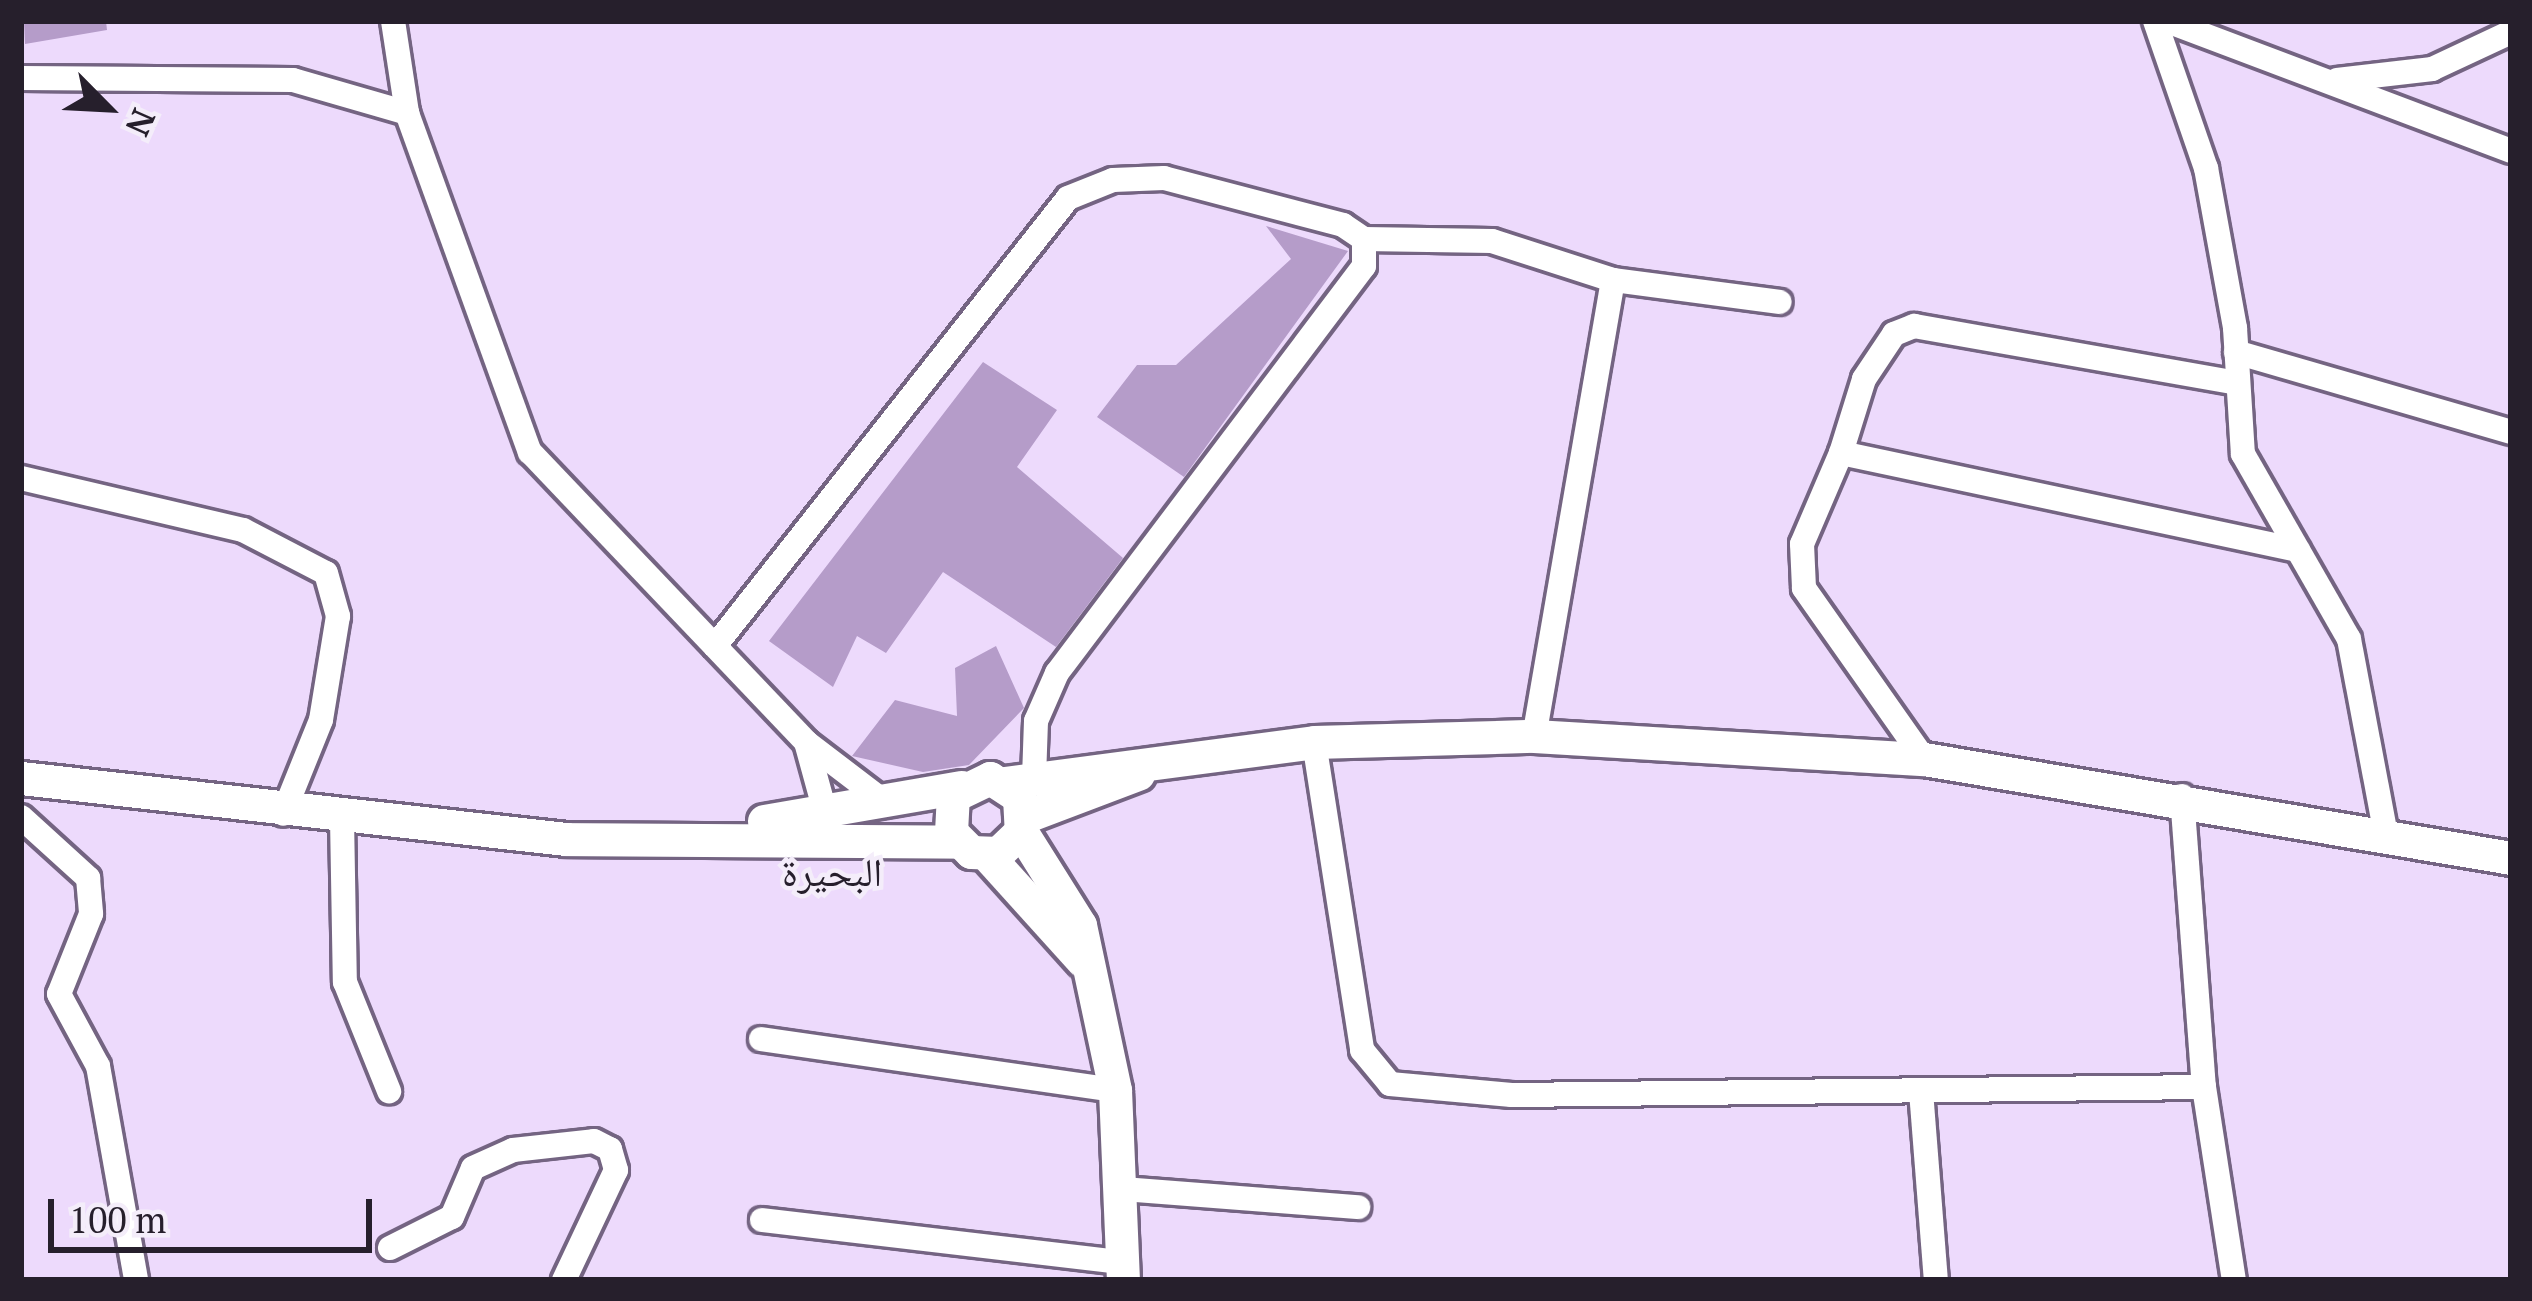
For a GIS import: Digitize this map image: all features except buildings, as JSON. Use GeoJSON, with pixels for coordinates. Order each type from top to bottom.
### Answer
{"type":"FeatureCollection","features":[{"type":"Feature","properties":{"kind":"street"},"geometry":{"type":"LineString","coordinates":[[393,21],[407,113],[530,452],[806,742],[882,800]]}},
{"type":"Feature","properties":{"kind":"street"},"geometry":{"type":"LineString","coordinates":[[2155,21],[2206,168],[2236,352],[2243,454],[2349,639],[2386,829]]}},
{"type":"Feature","properties":{"kind":"street"},"geometry":{"type":"LineString","coordinates":[[2167,21],[2336,80],[2511,152]]}},
{"type":"Feature","properties":{"kind":"street"},"geometry":{"type":"LineString","coordinates":[[2336,80],[2432,69],[2511,32]]}},
{"type":"Feature","properties":{"kind":"street"},"geometry":{"type":"LineString","coordinates":[[21,78],[293,80],[407,113]]}},
{"type":"Feature","properties":{"kind":"street"},"geometry":{"type":"LineString","coordinates":[[715,646],[1067,198],[1113,180],[1164,178],[1298,206],[1364,239],[1492,241],[1612,280],[1780,302]]}},
{"type":"Feature","properties":{"kind":"street"},"geometry":{"type":"LineString","coordinates":[[762,1220],[1123,1271],[1115,1090],[1092,971],[1055,874],[1022,824],[1019,781],[1036,721],[1057,673],[1316,339],[1364,266],[1364,239]]}},
{"type":"Feature","properties":{"kind":"street"},"geometry":{"type":"LineString","coordinates":[[1534,736],[1612,280]]}},
{"type":"Feature","properties":{"kind":"street"},"geometry":{"type":"LineString","coordinates":[[1924,759],[1804,588],[1802,544],[1864,379],[1894,334],[1914,326],[2236,383]]}},
{"type":"Feature","properties":{"kind":"street"},"geometry":{"type":"LineString","coordinates":[[2236,352],[2511,432]]}},
{"type":"Feature","properties":{"kind":"street"},"geometry":{"type":"LineString","coordinates":[[1840,453],[2298,550]]}},
{"type":"Feature","properties":{"kind":"street"},"geometry":{"type":"LineString","coordinates":[[21,478],[243,530],[326,573],[338,616],[320,720],[283,814]]}},
{"type":"Feature","properties":{"kind":"street"},"geometry":{"type":"LineString","coordinates":[[828,823],[882,800],[1314,742],[1534,736],[1924,759],[2386,829],[2511,858]]}},
{"type":"Feature","properties":{"kind":"street"},"geometry":{"type":"LineString","coordinates":[[806,742],[828,823]]}},
{"type":"Feature","properties":{"kind":"street"},"geometry":{"type":"LineString","coordinates":[[1314,742],[1362,1050],[1390,1084],[1426,1094],[2204,1087]]}},
{"type":"Feature","properties":{"kind":"street"},"geometry":{"type":"LineString","coordinates":[[21,778],[283,814],[674,838],[828,823],[972,848],[1156,766]]}},
{"type":"Feature","properties":{"kind":"street"},"geometry":{"type":"LineString","coordinates":[[962,787],[949,808],[972,848],[1092,971]]}},
{"type":"Feature","properties":{"kind":"street"},"geometry":{"type":"LineString","coordinates":[[2182,796],[2204,1087],[2234,1280]]}},
{"type":"Feature","properties":{"kind":"street"},"geometry":{"type":"LineString","coordinates":[[21,817],[88,878],[91,914],[59,994],[98,1066],[136,1280]]}},
{"type":"Feature","properties":{"kind":"street"},"geometry":{"type":"LineString","coordinates":[[342,818],[345,982],[389,1091]]}},
{"type":"Feature","properties":{"kind":"street"},"geometry":{"type":"LineString","coordinates":[[760,1039],[1115,1090]]}},
{"type":"Feature","properties":{"kind":"street"},"geometry":{"type":"LineString","coordinates":[[1921,1091],[1936,1280]]}},
{"type":"Feature","properties":{"kind":"street"},"geometry":{"type":"LineString","coordinates":[[390,1248],[452,1217],[473,1168],[513,1150],[594,1141],[610,1148],[616,1170],[564,1280]]}},
{"type":"Feature","properties":{"kind":"street"},"geometry":{"type":"LineString","coordinates":[[1122,1189],[1358,1207]]}},
{"type":"Feature","properties":{"kind":"district","name":"البحيرة"},"geometry":{"type":"Point","coordinates":[832,871]}}]}
